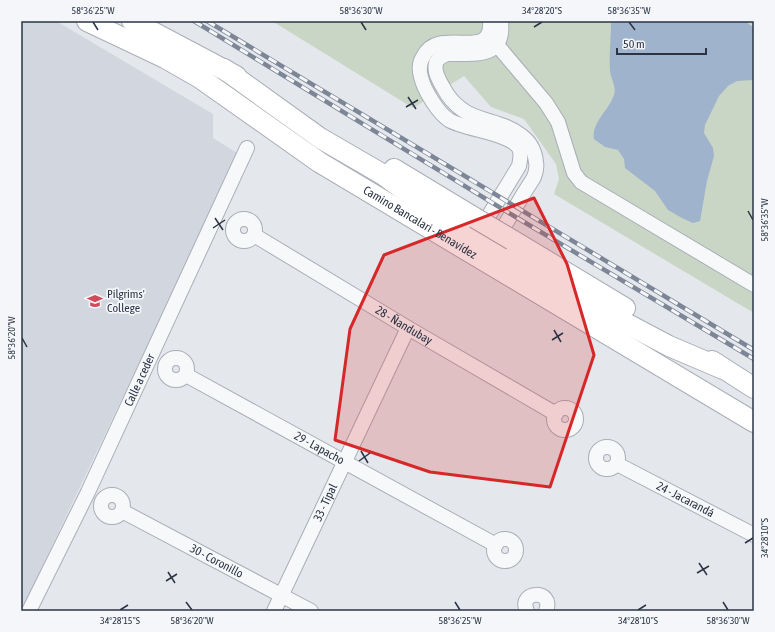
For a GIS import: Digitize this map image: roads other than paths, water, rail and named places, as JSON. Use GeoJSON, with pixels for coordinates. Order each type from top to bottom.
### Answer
{"type":"FeatureCollection","features":[{"type":"Feature","properties":{"kind":"main road","name":"Camino Bancalari - Benavídez"},"geometry":{"type":"LineString","coordinates":[[87,21],[165,58],[200,78],[320,162],[754,421]]}},
{"type":"Feature","properties":{"kind":"main road"},"geometry":{"type":"LineString","coordinates":[[132,21],[224,69],[302,113],[580,299],[606,319],[736,402],[754,421]]}},
{"type":"Feature","properties":{"kind":"main road"},"geometry":{"type":"LineString","coordinates":[[224,69],[320,138],[382,174],[412,196]]}},
{"type":"Feature","properties":{"kind":"main road"},"geometry":{"type":"LineString","coordinates":[[200,78],[230,87],[323,150],[349,165],[412,196],[481,233],[512,240],[754,388]]}},
{"type":"Feature","properties":{"kind":"main road"},"geometry":{"type":"LineString","coordinates":[[580,299],[669,346],[723,369]]}},
{"type":"Feature","properties":{"kind":"street"},"geometry":{"type":"LineString","coordinates":[[481,233],[519,166],[521,158],[520,152],[516,144],[502,136],[469,128],[445,117],[436,106],[421,79],[420,68],[424,54],[437,43],[461,42],[475,44],[483,40],[490,30],[490,21]]}},
{"type":"Feature","properties":{"kind":"street"},"geometry":{"type":"LineString","coordinates":[[481,233],[534,177],[536,171],[536,160],[530,144],[524,137],[515,131],[508,127],[470,115],[461,110],[450,97],[437,74],[435,66],[437,60],[447,54],[482,52],[490,50],[497,45],[501,38],[501,21]]}},
{"type":"Feature","properties":{"kind":"street"},"geometry":{"type":"LineString","coordinates":[[487,36],[497,45],[554,114],[558,122],[574,173],[581,182],[754,285]]}},
{"type":"Feature","properties":{"kind":"street"},"geometry":{"type":"LineString","coordinates":[[436,106],[450,97]]}},
{"type":"Feature","properties":{"kind":"street","name":"Calle a ceder"},"geometry":{"type":"LineString","coordinates":[[29,611],[88,492],[247,148]]}},
{"type":"Feature","properties":{"kind":"street","name":"28 - Ñandubay"},"geometry":{"type":"LineString","coordinates":[[254,235],[408,328],[556,414]]}},
{"type":"Feature","properties":{"kind":"street","name":"33 - Tipal"},"geometry":{"type":"LineString","coordinates":[[274,611],[408,328]]}},
{"type":"Feature","properties":{"kind":"street","name":"29 - Lapacho"},"geometry":{"type":"LineString","coordinates":[[186,375],[496,545]]}},
{"type":"Feature","properties":{"kind":"street","name":"24 - Jacarandá"},"geometry":{"type":"LineString","coordinates":[[617,464],[754,535]]}},
{"type":"Feature","properties":{"kind":"street","name":"30 - Coronillo"},"geometry":{"type":"LineString","coordinates":[[122,512],[311,611]]}},
{"type":"Feature","properties":{"kind":"street"},"geometry":{"type":"LineString","coordinates":[[527,611],[525,605],[526,601],[534,595],[541,595],[547,603],[547,611]]}},
{"type":"Feature","properties":{"kind":"water"},"geometry":{"type":"Polygon","coordinates":[[[611,21],[745,21],[754,28],[754,80],[737,81],[728,86],[719,96],[705,125],[704,133],[713,148],[714,156],[707,181],[700,221],[693,223],[668,210],[655,191],[625,168],[624,159],[618,150],[605,147],[594,139],[595,127],[612,101],[615,92],[610,71],[611,21]]]}},
{"type":"Feature","properties":{"kind":"railway"},"geometry":{"type":"LineString","coordinates":[[194,21],[519,219],[754,359]]}},
{"type":"Feature","properties":{"kind":"railway"},"geometry":{"type":"LineString","coordinates":[[207,21],[754,350]]}},
{"type":"Feature","properties":{"kind":"place","name":"Pilgrims' College"},"geometry":{"type":"Point","coordinates":[95,301]}}]}
